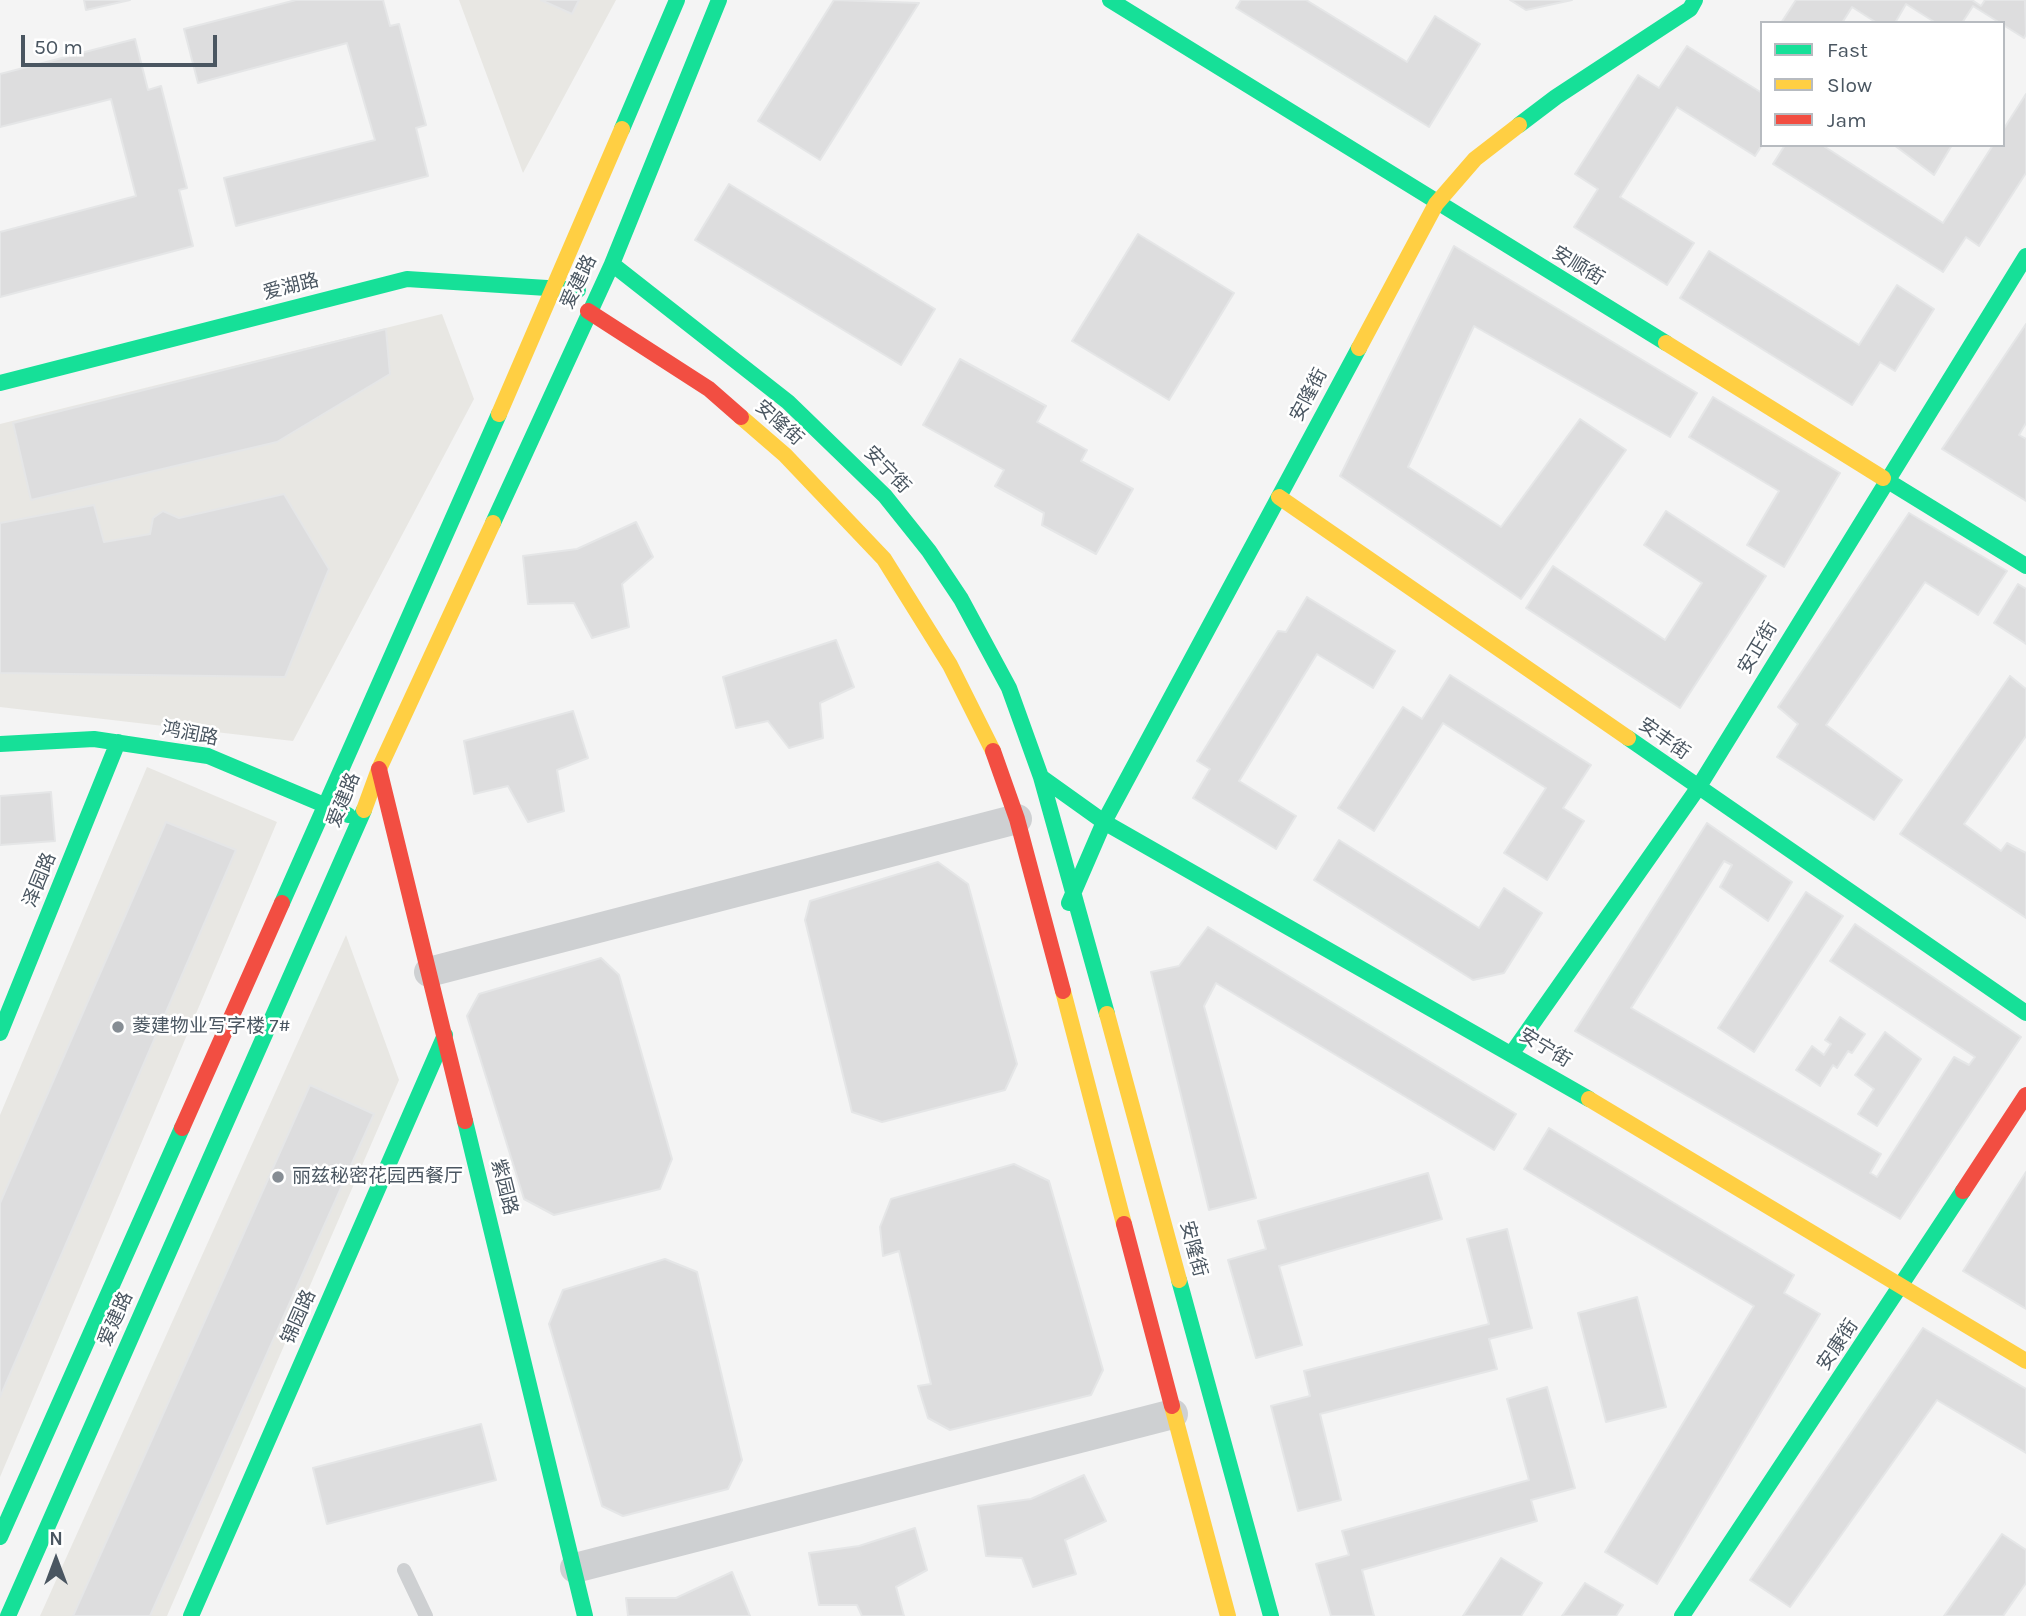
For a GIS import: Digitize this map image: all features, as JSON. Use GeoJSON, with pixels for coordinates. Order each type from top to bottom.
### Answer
{"type":"FeatureCollection","features":[{"type":"Feature","properties":{"kind":"main road","name":"爱建路"},"geometry":{"type":"LineString","coordinates":[[0,1537],[555,288],[677,0]]}},
{"type":"Feature","properties":{"kind":"main road","name":"爱建路"},"geometry":{"type":"LineString","coordinates":[[8,1616],[360,821],[379,769],[588,311],[612,264],[719,0]]}},
{"type":"Feature","properties":{"kind":"main road","name":"安顺街"},"geometry":{"type":"LineString","coordinates":[[1110,0],[1436,204],[2026,566]]}},
{"type":"Feature","properties":{"kind":"main road"},"geometry":{"type":"LineString","coordinates":[[1144,21],[1156,3]]}},
{"type":"Feature","properties":{"kind":"main road","name":"安隆街"},"geometry":{"type":"LineString","coordinates":[[1049,950],[1104,822],[1436,204],[1475,159],[1556,97],[1697,3]]}},
{"type":"Feature","properties":{"kind":"main road","name":"安正街"},"geometry":{"type":"LineString","coordinates":[[1512,1053],[1698,788],[1886,479],[2026,256]]}},
{"type":"Feature","properties":{"kind":"main road","name":"安宁街"},"geometry":{"type":"LineString","coordinates":[[612,264],[788,402],[885,496],[929,551],[967,611],[1009,688],[1041,778],[1073,893]]}},
{"type":"Feature","properties":{"kind":"main road","name":"爱湖路"},"geometry":{"type":"LineString","coordinates":[[0,383],[407,279],[598,290]]}},
{"type":"Feature","properties":{"kind":"main road","name":"安隆街"},"geometry":{"type":"LineString","coordinates":[[588,311],[709,389],[785,456],[884,559],[950,665],[990,742],[1017,819],[1049,950],[1228,1616]]}},
{"type":"Feature","properties":{"kind":"main road","name":"安丰街"},"geometry":{"type":"LineString","coordinates":[[1279,497],[2026,1013]]}},
{"type":"Feature","properties":{"kind":"main road","name":"鸿润路"},"geometry":{"type":"LineString","coordinates":[[0,744],[94,739],[208,756],[360,821]]}},
{"type":"Feature","properties":{"kind":"main road","name":"泽园路"},"geometry":{"type":"LineString","coordinates":[[0,1033],[118,742]]}},
{"type":"Feature","properties":{"kind":"main road","name":"紫园路"},"geometry":{"type":"LineString","coordinates":[[379,769],[585,1616]]}},
{"type":"Feature","properties":{"kind":"main road","name":"安宁街"},"geometry":{"type":"LineString","coordinates":[[1041,778],[1104,822],[1512,1053],[2026,1360]]}},
{"type":"Feature","properties":{"kind":"main road","name":"安隆街"},"geometry":{"type":"LineString","coordinates":[[1073,893],[1271,1616]]}},
{"type":"Feature","properties":{"kind":"main road","name":"锦园路"},"geometry":{"type":"LineString","coordinates":[[191,1616],[445,1035]]}},
{"type":"Feature","properties":{"kind":"main road","name":"安康街"},"geometry":{"type":"LineString","coordinates":[[1682,1616],[2026,1096]]}},
{"type":"Feature","properties":{"kind":"street"},"geometry":{"type":"LineString","coordinates":[[429,972],[1017,819]]}},
{"type":"Feature","properties":{"kind":"street"},"geometry":{"type":"LineString","coordinates":[[575,1568],[1173,1414]]}},
{"type":"Feature","properties":{"kind":"lane"},"geometry":{"type":"LineString","coordinates":[[404,1570],[426,1616]]}},
{"type":"Feature","properties":{"kind":"shaded area"},"geometry":{"type":"Polygon","coordinates":[[[459,0],[616,0],[523,173],[459,0]]]}},
{"type":"Feature","properties":{"kind":"shaded area"},"geometry":{"type":"Polygon","coordinates":[[[442,314],[474,399],[293,741],[0,707],[0,424],[442,314]]]}},
{"type":"Feature","properties":{"kind":"shaded area"},"geometry":{"type":"Polygon","coordinates":[[[147,767],[277,822],[0,1477],[0,1115],[147,767]]]}},
{"type":"Feature","properties":{"kind":"shaded area"},"geometry":{"type":"Polygon","coordinates":[[[346,935],[399,1080],[167,1616],[40,1616],[346,935]]]}},
{"type":"Feature","properties":{"kind":"building"},"geometry":{"type":"Polygon","coordinates":[[[84,0],[130,0],[86,10],[84,0]]]}},
{"type":"Feature","properties":{"kind":"building"},"geometry":{"type":"Polygon","coordinates":[[[296,0],[383,0],[390,26],[399,24],[426,125],[416,128],[428,176],[236,226],[224,178],[375,140],[347,43],[198,83],[184,29],[296,0]]]}},
{"type":"Feature","properties":{"kind":"building"},"geometry":{"type":"Polygon","coordinates":[[[541,0],[579,0],[572,14],[541,0]]]}},
{"type":"Feature","properties":{"kind":"building"},"geometry":{"type":"Polygon","coordinates":[[[834,0],[919,3],[820,160],[758,121],[834,0]]]}},
{"type":"Feature","properties":{"kind":"building"},"geometry":{"type":"Polygon","coordinates":[[[1241,0],[1306,0],[1407,62],[1435,16],[1480,44],[1429,127],[1236,8],[1241,0]]]}},
{"type":"Feature","properties":{"kind":"building"},"geometry":{"type":"Polygon","coordinates":[[[1510,0],[1572,0],[1526,10],[1510,0]]]}},
{"type":"Feature","properties":{"kind":"building"},"geometry":{"type":"Polygon","coordinates":[[[1796,0],[1972,0],[1981,6],[1985,0],[2025,0],[2026,34],[2024,38],[2005,26],[2005,21],[1997,21],[1973,6],[1963,21],[1933,21],[1906,4],[1896,21],[1874,21],[1852,7],[1843,21],[1782,21],[1796,0]]]}},
{"type":"Feature","properties":{"kind":"building"},"geometry":{"type":"Polygon","coordinates":[[[135,39],[148,90],[161,86],[187,188],[179,190],[193,246],[0,297],[0,232],[136,196],[111,99],[0,127],[0,74],[135,39]]]}},
{"type":"Feature","properties":{"kind":"building"},"geometry":{"type":"Polygon","coordinates":[[[1687,46],[1760,92],[1761,147],[1755,156],[1677,107],[1620,197],[1694,243],[1667,285],[1574,227],[1598,189],[1575,174],[1638,75],[1659,88],[1687,46]]]}},
{"type":"Feature","properties":{"kind":"building"},"geometry":{"type":"Polygon","coordinates":[[[2026,94],[2026,173],[1979,246],[1966,237],[1943,272],[1773,164],[1784,147],[1825,147],[1943,223],[1992,147],[2005,147],[2005,127],[2026,94]]]}},
{"type":"Feature","properties":{"kind":"building"},"geometry":{"type":"Polygon","coordinates":[[[1897,147],[1951,147],[1934,175],[1897,147]]]}},
{"type":"Feature","properties":{"kind":"building"},"geometry":{"type":"Polygon","coordinates":[[[729,184],[935,309],[901,365],[695,240],[729,184]]]}},
{"type":"Feature","properties":{"kind":"building"},"geometry":{"type":"Polygon","coordinates":[[[1138,234],[1234,293],[1169,400],[1072,341],[1138,234]]]}},
{"type":"Feature","properties":{"kind":"building"},"geometry":{"type":"Polygon","coordinates":[[[1454,246],[1697,393],[1670,437],[1474,326],[1408,467],[1501,527],[1580,419],[1626,450],[1521,599],[1340,476],[1454,246]]]}},
{"type":"Feature","properties":{"kind":"building"},"geometry":{"type":"Polygon","coordinates":[[[1709,251],[1859,345],[1897,285],[1934,309],[1895,371],[1880,362],[1852,405],[1680,298],[1709,251]]]}},
{"type":"Feature","properties":{"kind":"building"},"geometry":{"type":"Polygon","coordinates":[[[2026,324],[2026,423],[2019,435],[2026,439],[2026,501],[1942,449],[2026,324]]]}},
{"type":"Feature","properties":{"kind":"building"},"geometry":{"type":"Polygon","coordinates":[[[386,329],[390,374],[277,442],[31,500],[13,423],[386,329]]]}},
{"type":"Feature","properties":{"kind":"building"},"geometry":{"type":"Polygon","coordinates":[[[960,359],[1046,406],[1037,422],[1087,450],[1081,461],[1133,489],[1096,554],[1042,525],[1044,513],[995,486],[1004,470],[923,425],[960,359]]]}},
{"type":"Feature","properties":{"kind":"building"},"geometry":{"type":"Polygon","coordinates":[[[1713,397],[1840,473],[1784,567],[1747,545],[1779,491],[1689,437],[1713,397]]]}},
{"type":"Feature","properties":{"kind":"building"},"geometry":{"type":"Polygon","coordinates":[[[284,494],[329,569],[285,677],[0,673],[0,523],[94,505],[104,542],[150,534],[153,518],[163,511],[179,518],[284,494]]]}},
{"type":"Feature","properties":{"kind":"building"},"geometry":{"type":"Polygon","coordinates":[[[1666,511],[1766,576],[1680,708],[1526,608],[1553,566],[1665,640],[1702,583],[1644,545],[1666,511]]]}},
{"type":"Feature","properties":{"kind":"building"},"geometry":{"type":"Polygon","coordinates":[[[1909,513],[2007,571],[1978,615],[1925,582],[1826,725],[1902,780],[1874,820],[1777,757],[1798,724],[1778,707],[1909,513]]]}},
{"type":"Feature","properties":{"kind":"building"},"geometry":{"type":"Polygon","coordinates":[[[636,522],[653,557],[622,584],[629,627],[592,638],[574,603],[528,604],[523,556],[577,549],[636,522]]]}},
{"type":"Feature","properties":{"kind":"building"},"geometry":{"type":"Polygon","coordinates":[[[2018,584],[2026,589],[2026,644],[1994,623],[2018,584]]]}},
{"type":"Feature","properties":{"kind":"building"},"geometry":{"type":"Polygon","coordinates":[[[1307,597],[1395,651],[1373,688],[1317,654],[1239,781],[1296,816],[1276,849],[1193,798],[1210,769],[1197,761],[1278,631],[1286,632],[1307,597]]]}},
{"type":"Feature","properties":{"kind":"building"},"geometry":{"type":"Polygon","coordinates":[[[836,640],[854,687],[820,703],[823,738],[789,748],[768,721],[736,728],[723,677],[836,640]]]}},
{"type":"Feature","properties":{"kind":"building"},"geometry":{"type":"Polygon","coordinates":[[[1450,675],[1591,765],[1563,808],[1584,821],[1547,880],[1504,853],[1546,788],[1443,723],[1374,831],[1338,808],[1403,707],[1422,719],[1450,675]]]}},
{"type":"Feature","properties":{"kind":"building"},"geometry":{"type":"Polygon","coordinates":[[[2010,676],[2026,689],[2026,736],[1964,824],[2001,851],[2007,843],[2026,853],[2026,918],[1900,834],[2010,676]]]}},
{"type":"Feature","properties":{"kind":"building"},"geometry":{"type":"Polygon","coordinates":[[[573,711],[588,758],[557,770],[564,811],[528,822],[508,786],[474,794],[464,741],[573,711]]]}},
{"type":"Feature","properties":{"kind":"building"},"geometry":{"type":"Polygon","coordinates":[[[51,792],[55,841],[0,845],[0,796],[51,792]]]}},
{"type":"Feature","properties":{"kind":"building","name":"菱建物业写字楼 7#"},"geometry":{"type":"Polygon","coordinates":[[[166,822],[236,850],[0,1397],[0,1203],[166,822]]]}},
{"type":"Feature","properties":{"kind":"building"},"geometry":{"type":"Polygon","coordinates":[[[1707,823],[1792,882],[1768,921],[1720,887],[1732,865],[1724,861],[1631,1008],[1881,1154],[1870,1173],[1877,1177],[1954,1057],[1969,1065],[1975,1057],[1830,961],[1855,924],[2021,1037],[1900,1219],[1575,1031],[1707,823]]]}},
{"type":"Feature","properties":{"kind":"building"},"geometry":{"type":"Polygon","coordinates":[[[1339,840],[1479,928],[1504,888],[1542,913],[1504,973],[1473,980],[1314,880],[1339,840]]]}},
{"type":"Feature","properties":{"kind":"building"},"geometry":{"type":"Polygon","coordinates":[[[938,862],[968,884],[1017,1064],[1005,1090],[882,1122],[852,1112],[805,920],[810,901],[938,862]]]}},
{"type":"Feature","properties":{"kind":"building"},"geometry":{"type":"Polygon","coordinates":[[[1806,892],[1843,916],[1754,1052],[1718,1028],[1806,892]]]}},
{"type":"Feature","properties":{"kind":"building"},"geometry":{"type":"Polygon","coordinates":[[[1208,927],[1516,1114],[1494,1150],[1216,983],[1204,1006],[1256,1198],[1209,1210],[1151,972],[1179,966],[1208,927]]]}},
{"type":"Feature","properties":{"kind":"building"},"geometry":{"type":"Polygon","coordinates":[[[601,958],[619,975],[672,1159],[660,1189],[554,1215],[524,1199],[467,1016],[479,994],[601,958]]]}},
{"type":"Feature","properties":{"kind":"building"},"geometry":{"type":"Polygon","coordinates":[[[1840,1017],[1865,1034],[1852,1053],[1848,1051],[1837,1068],[1833,1065],[1820,1086],[1796,1070],[1812,1046],[1824,1055],[1831,1044],[1825,1040],[1840,1017]]]}},
{"type":"Feature","properties":{"kind":"building"},"geometry":{"type":"Polygon","coordinates":[[[1885,1032],[1921,1059],[1877,1126],[1858,1114],[1874,1089],[1855,1075],[1885,1032]]]}},
{"type":"Feature","properties":{"kind":"building"},"geometry":{"type":"Polygon","coordinates":[[[310,1085],[374,1114],[150,1616],[73,1616],[310,1085]]]}},
{"type":"Feature","properties":{"kind":"building"},"geometry":{"type":"Polygon","coordinates":[[[1549,1128],[1794,1275],[1784,1293],[1820,1314],[1657,1584],[1605,1552],[1754,1306],[1524,1169],[1549,1128]]]}},
{"type":"Feature","properties":{"kind":"building"},"geometry":{"type":"Polygon","coordinates":[[[1014,1164],[1049,1181],[1103,1370],[1091,1395],[950,1430],[928,1418],[918,1386],[931,1384],[899,1251],[883,1256],[880,1227],[891,1199],[1014,1164]]]}},
{"type":"Feature","properties":{"kind":"building"},"geometry":{"type":"Polygon","coordinates":[[[2026,1172],[2026,1309],[1963,1271],[2026,1172]]]}},
{"type":"Feature","properties":{"kind":"building"},"geometry":{"type":"Polygon","coordinates":[[[1428,1173],[1442,1219],[1279,1266],[1302,1345],[1256,1358],[1228,1260],[1266,1249],[1258,1221],[1428,1173]]]}},
{"type":"Feature","properties":{"kind":"building"},"geometry":{"type":"Polygon","coordinates":[[[1507,1229],[1532,1328],[1489,1339],[1497,1369],[1320,1414],[1341,1500],[1298,1511],[1271,1406],[1310,1396],[1304,1371],[1489,1324],[1467,1239],[1507,1229]]]}},
{"type":"Feature","properties":{"kind":"building"},"geometry":{"type":"Polygon","coordinates":[[[665,1259],[697,1272],[742,1460],[728,1489],[623,1516],[602,1506],[549,1324],[563,1290],[665,1259]]]}},
{"type":"Feature","properties":{"kind":"building"},"geometry":{"type":"Polygon","coordinates":[[[1637,1297],[1666,1407],[1606,1422],[1578,1313],[1637,1297]]]}},
{"type":"Feature","properties":{"kind":"building"},"geometry":{"type":"Polygon","coordinates":[[[1923,1328],[2026,1389],[2026,1453],[1937,1400],[1790,1607],[1750,1580],[1923,1328]]]}},
{"type":"Feature","properties":{"kind":"building"},"geometry":{"type":"Polygon","coordinates":[[[1547,1387],[1575,1488],[1531,1500],[1537,1521],[1362,1570],[1374,1616],[1331,1616],[1316,1564],[1349,1555],[1342,1531],[1529,1480],[1507,1399],[1547,1387]]]}},
{"type":"Feature","properties":{"kind":"building"},"geometry":{"type":"Polygon","coordinates":[[[481,1424],[496,1480],[327,1524],[313,1468],[481,1424]]]}},
{"type":"Feature","properties":{"kind":"building"},"geometry":{"type":"Polygon","coordinates":[[[1084,1475],[1106,1521],[1065,1540],[1076,1574],[1033,1587],[1022,1558],[986,1556],[978,1506],[1031,1499],[1084,1475]]]}},
{"type":"Feature","properties":{"kind":"building"},"geometry":{"type":"Polygon","coordinates":[[[915,1528],[927,1570],[896,1587],[904,1616],[862,1616],[857,1605],[819,1605],[809,1553],[859,1546],[915,1528]]]}},
{"type":"Feature","properties":{"kind":"building"},"geometry":{"type":"Polygon","coordinates":[[[2002,1534],[2026,1550],[2026,1583],[2003,1616],[1944,1616],[2002,1534]]]}},
{"type":"Feature","properties":{"kind":"building"},"geometry":{"type":"Polygon","coordinates":[[[1501,1558],[1542,1583],[1521,1616],[1463,1616],[1501,1558]]]}},
{"type":"Feature","properties":{"kind":"building"},"geometry":{"type":"Polygon","coordinates":[[[732,1572],[750,1616],[628,1616],[626,1598],[676,1598],[732,1572]]]}},
{"type":"Feature","properties":{"kind":"building"},"geometry":{"type":"Polygon","coordinates":[[[1585,1583],[1623,1605],[1616,1616],[1562,1616],[1585,1583]]]}},
{"type":"Feature","properties":{"kind":"traffic: fast"},"geometry":{"type":"LineString","coordinates":[[622,129],[677,0]]}},
{"type":"Feature","properties":{"kind":"traffic: fast"},"geometry":{"type":"LineString","coordinates":[[493,523],[612,264],[719,0]]}},
{"type":"Feature","properties":{"kind":"traffic: fast"},"geometry":{"type":"LineString","coordinates":[[1110,0],[1666,343]]}},
{"type":"Feature","properties":{"kind":"traffic: fast"},"geometry":{"type":"LineString","coordinates":[[1519,125],[1556,97],[1690,9],[1695,0]]}},
{"type":"Feature","properties":{"kind":"traffic: fast"},"geometry":{"type":"LineString","coordinates":[[1512,1053],[1698,788],[2026,256]]}},
{"type":"Feature","properties":{"kind":"traffic: fast"},"geometry":{"type":"LineString","coordinates":[[612,264],[788,402],[885,496],[929,551],[961,599],[1009,688],[1041,777],[1107,1014]]}},
{"type":"Feature","properties":{"kind":"traffic: fast"},"geometry":{"type":"LineString","coordinates":[[0,383],[407,279],[578,290]]}},
{"type":"Feature","properties":{"kind":"traffic: fast"},"geometry":{"type":"LineString","coordinates":[[1069,903],[1104,822],[1359,348]]}},
{"type":"Feature","properties":{"kind":"traffic: fast"},"geometry":{"type":"LineString","coordinates":[[282,903],[499,414]]}},
{"type":"Feature","properties":{"kind":"traffic: fast"},"geometry":{"type":"LineString","coordinates":[[1883,478],[2026,566]]}},
{"type":"Feature","properties":{"kind":"traffic: fast"},"geometry":{"type":"LineString","coordinates":[[1628,738],[2026,1013]]}},
{"type":"Feature","properties":{"kind":"traffic: fast"},"geometry":{"type":"LineString","coordinates":[[0,744],[94,739],[208,756],[348,815]]}},
{"type":"Feature","properties":{"kind":"traffic: fast"},"geometry":{"type":"LineString","coordinates":[[0,1033],[118,742]]}},
{"type":"Feature","properties":{"kind":"traffic: fast"},"geometry":{"type":"LineString","coordinates":[[1041,777],[1104,822],[1589,1099]]}},
{"type":"Feature","properties":{"kind":"traffic: fast"},"geometry":{"type":"LineString","coordinates":[[8,1616],[364,810]]}},
{"type":"Feature","properties":{"kind":"traffic: fast"},"geometry":{"type":"LineString","coordinates":[[191,1616],[445,1035]]}},
{"type":"Feature","properties":{"kind":"traffic: fast"},"geometry":{"type":"LineString","coordinates":[[465,1121],[585,1616]]}},
{"type":"Feature","properties":{"kind":"traffic: fast"},"geometry":{"type":"LineString","coordinates":[[0,1537],[182,1128]]}},
{"type":"Feature","properties":{"kind":"traffic: fast"},"geometry":{"type":"LineString","coordinates":[[1682,1616],[1963,1191]]}},
{"type":"Feature","properties":{"kind":"traffic: fast"},"geometry":{"type":"LineString","coordinates":[[1179,1280],[1271,1616]]}},
{"type":"Feature","properties":{"kind":"traffic: slow"},"geometry":{"type":"LineString","coordinates":[[1359,348],[1436,204],[1475,159],[1519,125]]}},
{"type":"Feature","properties":{"kind":"traffic: slow"},"geometry":{"type":"LineString","coordinates":[[499,414],[622,129]]}},
{"type":"Feature","properties":{"kind":"traffic: slow"},"geometry":{"type":"LineString","coordinates":[[1666,343],[1883,478]]}},
{"type":"Feature","properties":{"kind":"traffic: slow"},"geometry":{"type":"LineString","coordinates":[[741,417],[785,455],[884,559],[950,665],[993,751]]}},
{"type":"Feature","properties":{"kind":"traffic: slow"},"geometry":{"type":"LineString","coordinates":[[1279,497],[1628,738]]}},
{"type":"Feature","properties":{"kind":"traffic: slow"},"geometry":{"type":"LineString","coordinates":[[364,810],[379,769],[493,523]]}},
{"type":"Feature","properties":{"kind":"traffic: slow"},"geometry":{"type":"LineString","coordinates":[[1063,991],[1124,1224]]}},
{"type":"Feature","properties":{"kind":"traffic: slow"},"geometry":{"type":"LineString","coordinates":[[1107,1014],[1179,1280]]}},
{"type":"Feature","properties":{"kind":"traffic: slow"},"geometry":{"type":"LineString","coordinates":[[1589,1099],[2026,1361]]}},
{"type":"Feature","properties":{"kind":"traffic: slow"},"geometry":{"type":"LineString","coordinates":[[1172,1406],[1228,1616]]}},
{"type":"Feature","properties":{"kind":"traffic: jam"},"geometry":{"type":"LineString","coordinates":[[588,311],[709,389],[741,417]]}},
{"type":"Feature","properties":{"kind":"traffic: jam"},"geometry":{"type":"LineString","coordinates":[[993,751],[1017,819],[1063,991]]}},
{"type":"Feature","properties":{"kind":"traffic: jam"},"geometry":{"type":"LineString","coordinates":[[379,769],[465,1121]]}},
{"type":"Feature","properties":{"kind":"traffic: jam"},"geometry":{"type":"LineString","coordinates":[[182,1128],[282,903]]}},
{"type":"Feature","properties":{"kind":"traffic: jam"},"geometry":{"type":"LineString","coordinates":[[1963,1191],[2026,1095]]}},
{"type":"Feature","properties":{"kind":"traffic: jam"},"geometry":{"type":"LineString","coordinates":[[1124,1224],[1172,1406]]}},
{"type":"Feature","properties":{"kind":"place","name":"菱建物业写字楼 7#"},"geometry":{"type":"Point","coordinates":[118,1027]}},
{"type":"Feature","properties":{"kind":"place","name":"丽兹秘密花园西餐厅"},"geometry":{"type":"Point","coordinates":[278,1177]}}]}
